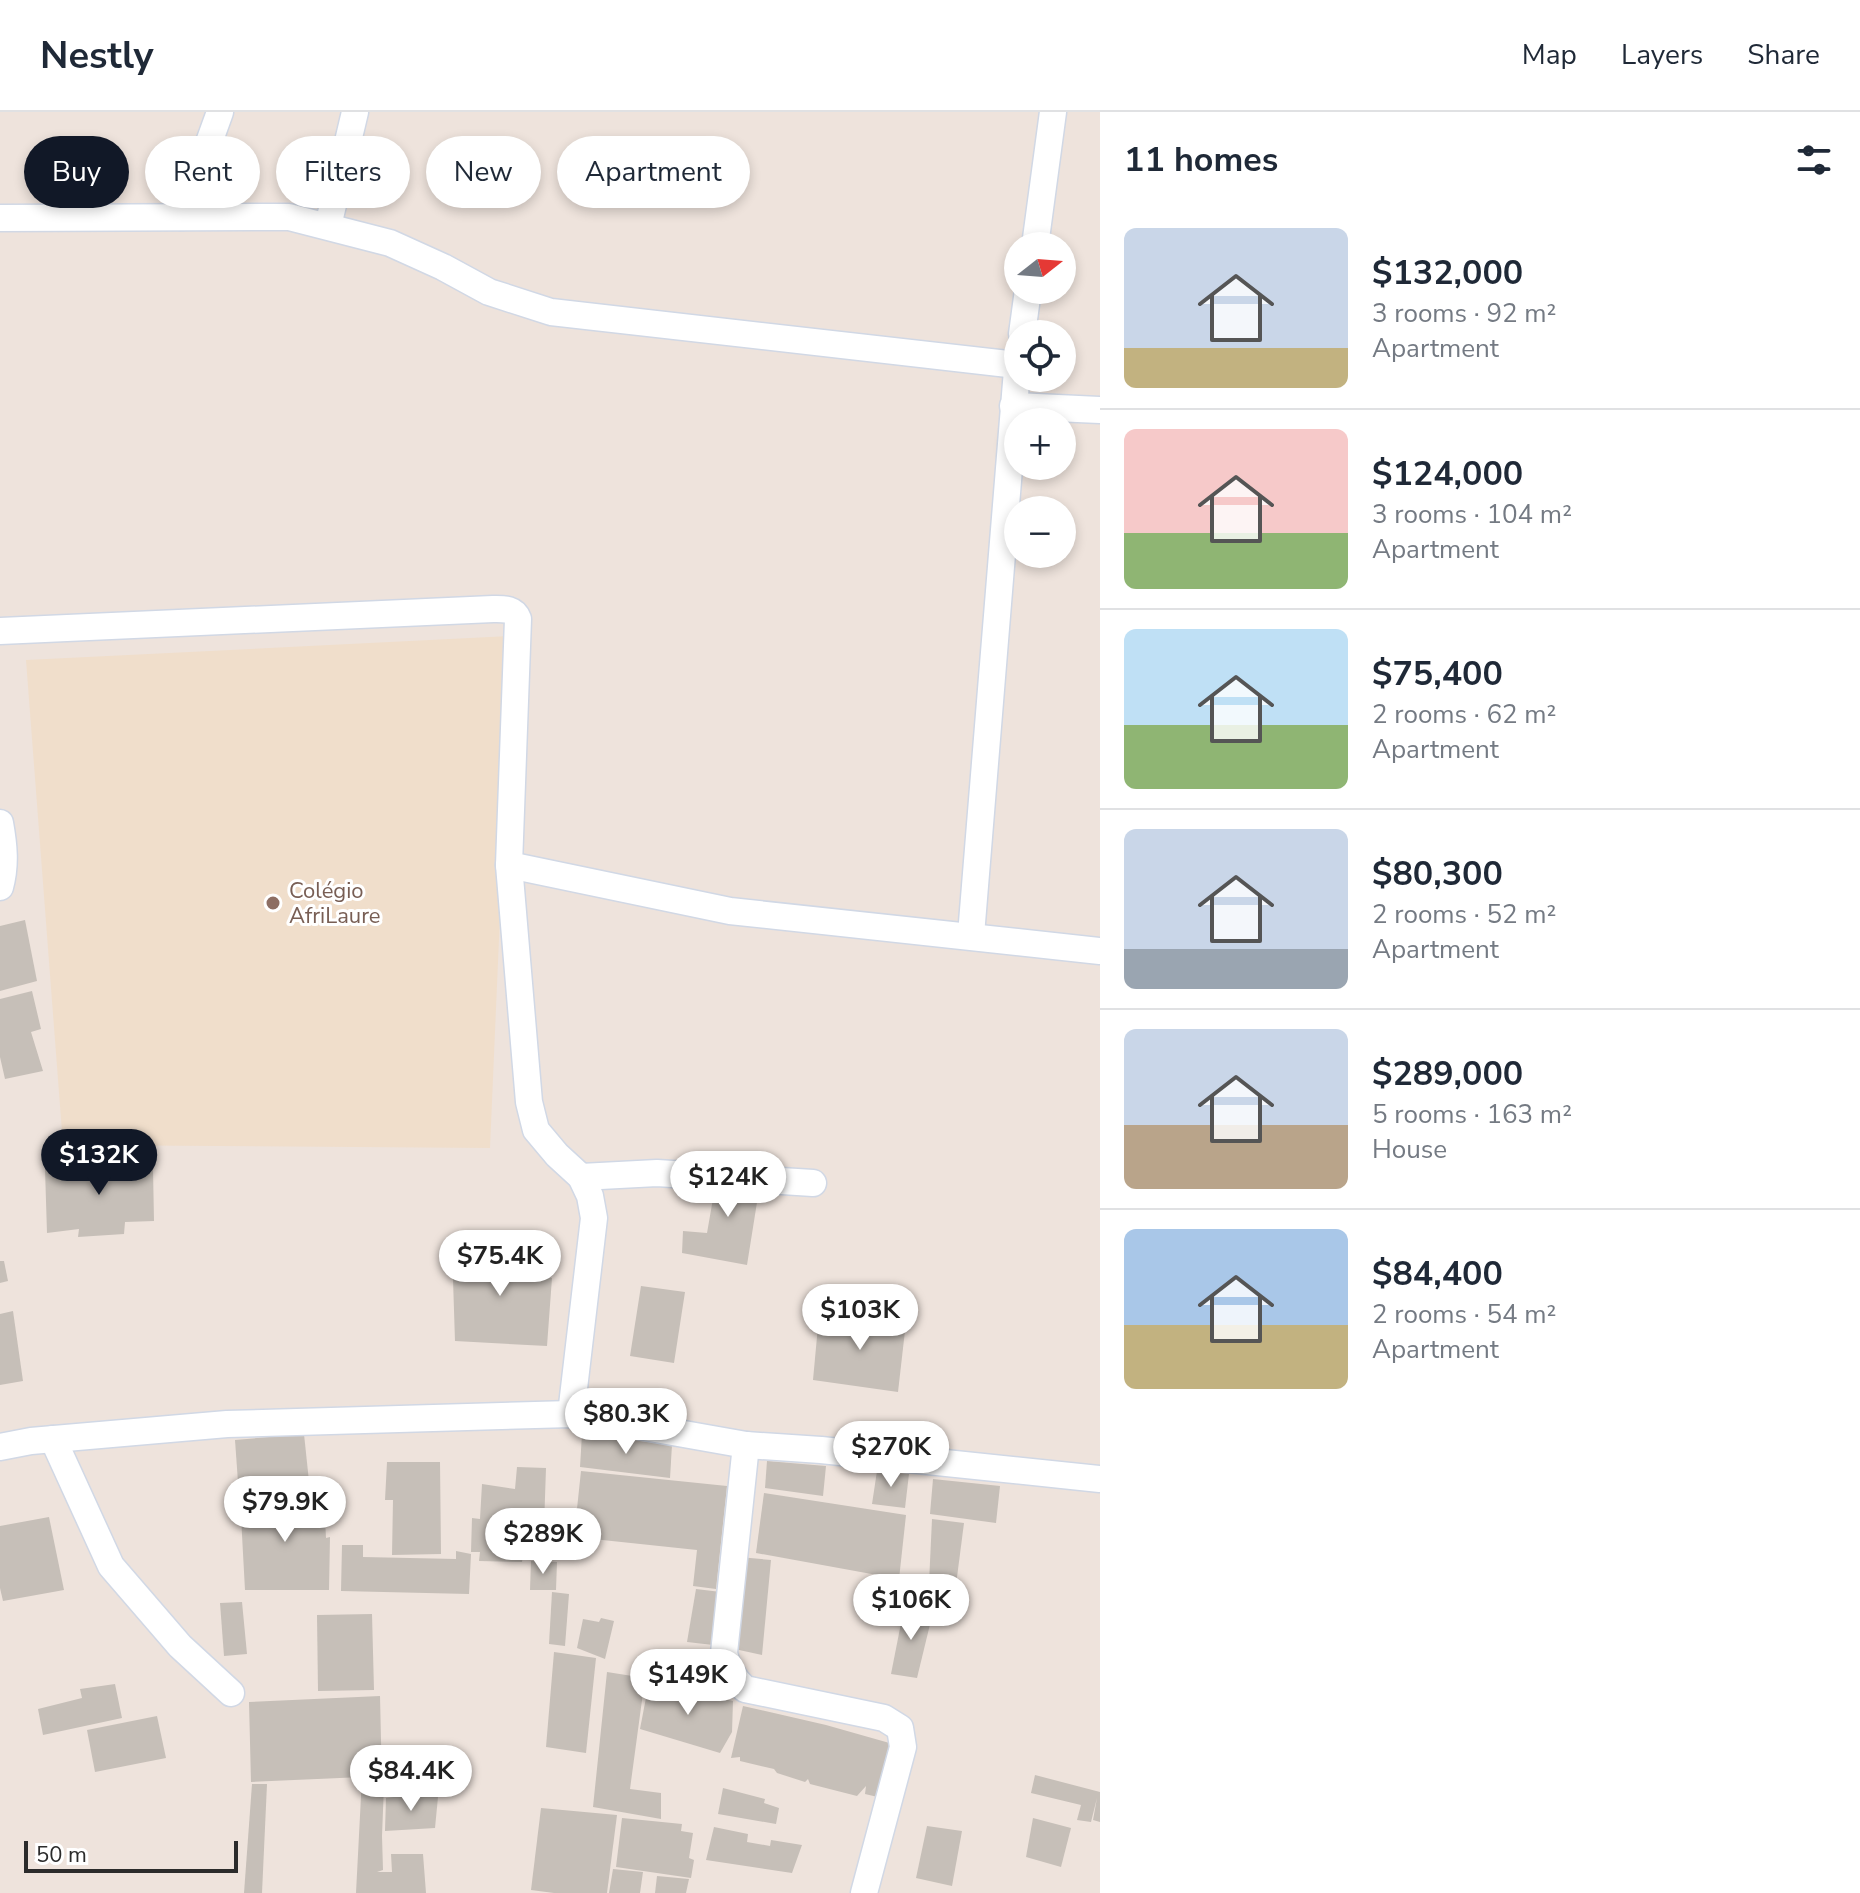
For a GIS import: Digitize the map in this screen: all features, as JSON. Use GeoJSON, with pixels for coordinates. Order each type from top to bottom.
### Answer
{"type":"FeatureCollection","features":[{"type":"Feature","properties":{"kind":"street"},"geometry":{"type":"LineString","coordinates":[[182,217],[220,112]]}},
{"type":"Feature","properties":{"kind":"street"},"geometry":{"type":"LineString","coordinates":[[328,226],[355,112]]}},
{"type":"Feature","properties":{"kind":"street"},"geometry":{"type":"LineString","coordinates":[[1037,232],[1053,112]]}},
{"type":"Feature","properties":{"kind":"street"},"geometry":{"type":"LineString","coordinates":[[0,218],[289,217],[390,243],[489,292],[551,312],[1004,364]]}},
{"type":"Feature","properties":{"kind":"street"},"geometry":{"type":"LineString","coordinates":[[971,935],[1014,392]]}},
{"type":"Feature","properties":{"kind":"street"},"geometry":{"type":"LineString","coordinates":[[1013,406],[1100,410]]}},
{"type":"Feature","properties":{"kind":"street"},"geometry":{"type":"LineString","coordinates":[[0,631],[508,609],[516,614],[509,865],[529,1102],[536,1130],[581,1177],[590,1196],[594,1218],[571,1414]]}},
{"type":"Feature","properties":{"kind":"street"},"geometry":{"type":"LineString","coordinates":[[0,823],[4,860],[0,887]]}},
{"type":"Feature","properties":{"kind":"street"},"geometry":{"type":"LineString","coordinates":[[509,865],[730,911],[1100,951]]}},
{"type":"Feature","properties":{"kind":"street"},"geometry":{"type":"LineString","coordinates":[[581,1177],[657,1173],[813,1183]]}},
{"type":"Feature","properties":{"kind":"street"},"geometry":{"type":"LineString","coordinates":[[0,1447],[53,1439],[227,1424],[571,1414],[746,1445],[1100,1479]]}},
{"type":"Feature","properties":{"kind":"street"},"geometry":{"type":"LineString","coordinates":[[53,1439],[111,1566],[180,1646],[231,1693]]}},
{"type":"Feature","properties":{"kind":"street"},"geometry":{"type":"LineString","coordinates":[[746,1445],[724,1653],[731,1672],[745,1689],[884,1718],[900,1728],[903,1747],[864,1893]]}},
{"type":"Feature","properties":{"kind":"shaded area","name":"Colégio AfriLaure"},"geometry":{"type":"Polygon","coordinates":[[[512,636],[490,1148],[63,1145],[26,660],[512,636]]]}},
{"type":"Feature","properties":{"kind":"building"},"geometry":{"type":"Polygon","coordinates":[[[25,920],[37,981],[0,991],[0,926],[25,920]]]}},
{"type":"Feature","properties":{"kind":"building"},"geometry":{"type":"Polygon","coordinates":[[[32,991],[41,1029],[31,1032],[43,1071],[5,1079],[0,1057],[0,999],[32,991]]]}},
{"type":"Feature","properties":{"kind":"building"},"geometry":{"type":"Polygon","coordinates":[[[123,1149],[123,1170],[153,1169],[154,1221],[125,1222],[124,1234],[78,1237],[79,1229],[47,1233],[45,1169],[98,1167],[97,1152],[123,1149]]]}},
{"type":"Feature","properties":{"kind":"building"},"geometry":{"type":"Polygon","coordinates":[[[718,1170],[762,1171],[747,1265],[682,1253],[683,1231],[707,1233],[718,1170]]]}},
{"type":"Feature","properties":{"kind":"building"},"geometry":{"type":"Polygon","coordinates":[[[452,1248],[540,1254],[539,1275],[552,1278],[547,1346],[455,1341],[452,1248]]]}},
{"type":"Feature","properties":{"kind":"building"},"geometry":{"type":"Polygon","coordinates":[[[0,1261],[4,1261],[8,1281],[0,1283],[0,1261]]]}},
{"type":"Feature","properties":{"kind":"building"},"geometry":{"type":"Polygon","coordinates":[[[641,1286],[685,1292],[674,1363],[630,1356],[641,1286]]]}},
{"type":"Feature","properties":{"kind":"building"},"geometry":{"type":"Polygon","coordinates":[[[13,1311],[23,1381],[0,1385],[0,1314],[13,1311]]]}},
{"type":"Feature","properties":{"kind":"building"},"geometry":{"type":"Polygon","coordinates":[[[819,1315],[906,1322],[898,1392],[813,1380],[819,1315]]]}},
{"type":"Feature","properties":{"kind":"building"},"geometry":{"type":"Polygon","coordinates":[[[304,1434],[310,1491],[239,1496],[235,1440],[304,1434]]]}},
{"type":"Feature","properties":{"kind":"building"},"geometry":{"type":"Polygon","coordinates":[[[582,1434],[672,1445],[670,1478],[580,1467],[582,1434]]]}},
{"type":"Feature","properties":{"kind":"building"},"geometry":{"type":"Polygon","coordinates":[[[767,1461],[826,1466],[823,1496],[765,1488],[767,1461]]]}},
{"type":"Feature","properties":{"kind":"building"},"geometry":{"type":"Polygon","coordinates":[[[387,1462],[440,1462],[441,1554],[392,1555],[393,1500],[385,1500],[387,1462]]]}},
{"type":"Feature","properties":{"kind":"building"},"geometry":{"type":"Polygon","coordinates":[[[517,1467],[546,1468],[543,1556],[523,1555],[522,1562],[479,1561],[480,1552],[471,1552],[472,1518],[480,1519],[482,1484],[515,1489],[517,1467]]]}},
{"type":"Feature","properties":{"kind":"building"},"geometry":{"type":"Polygon","coordinates":[[[581,1471],[727,1486],[716,1589],[693,1586],[697,1550],[574,1537],[581,1471]]]}},
{"type":"Feature","properties":{"kind":"building"},"geometry":{"type":"Polygon","coordinates":[[[877,1471],[909,1474],[905,1508],[872,1504],[877,1471]]]}},
{"type":"Feature","properties":{"kind":"building"},"geometry":{"type":"Polygon","coordinates":[[[933,1479],[1000,1486],[996,1523],[930,1514],[933,1479]]]}},
{"type":"Feature","properties":{"kind":"building"},"geometry":{"type":"Polygon","coordinates":[[[764,1493],[906,1515],[899,1579],[756,1553],[764,1493]]]}},
{"type":"Feature","properties":{"kind":"building"},"geometry":{"type":"Polygon","coordinates":[[[240,1498],[324,1498],[326,1538],[330,1537],[329,1590],[245,1590],[240,1498]]]}},
{"type":"Feature","properties":{"kind":"building"},"geometry":{"type":"Polygon","coordinates":[[[49,1517],[64,1590],[3,1601],[0,1588],[0,1526],[49,1517]]]}},
{"type":"Feature","properties":{"kind":"building"},"geometry":{"type":"Polygon","coordinates":[[[932,1519],[964,1523],[956,1585],[929,1583],[932,1519]]]}},
{"type":"Feature","properties":{"kind":"building"},"geometry":{"type":"Polygon","coordinates":[[[342,1545],[363,1545],[363,1557],[456,1559],[456,1551],[471,1554],[469,1594],[341,1591],[342,1545]]]}},
{"type":"Feature","properties":{"kind":"building"},"geometry":{"type":"Polygon","coordinates":[[[739,1557],[771,1560],[762,1655],[730,1648],[739,1557]]]}},
{"type":"Feature","properties":{"kind":"building"},"geometry":{"type":"Polygon","coordinates":[[[531,1561],[557,1562],[556,1590],[530,1590],[531,1561]]]}},
{"type":"Feature","properties":{"kind":"building"},"geometry":{"type":"Polygon","coordinates":[[[696,1589],[729,1593],[722,1646],[687,1642],[696,1589]]]}},
{"type":"Feature","properties":{"kind":"building"},"geometry":{"type":"Polygon","coordinates":[[[552,1592],[569,1594],[565,1646],[549,1644],[552,1592]]]}},
{"type":"Feature","properties":{"kind":"building"},"geometry":{"type":"Polygon","coordinates":[[[242,1602],[247,1654],[224,1656],[220,1603],[242,1602]]]}},
{"type":"Feature","properties":{"kind":"building"},"geometry":{"type":"Polygon","coordinates":[[[904,1608],[933,1612],[917,1678],[891,1674],[904,1608]]]}},
{"type":"Feature","properties":{"kind":"building"},"geometry":{"type":"Polygon","coordinates":[[[372,1614],[374,1690],[318,1691],[317,1615],[372,1614]]]}},
{"type":"Feature","properties":{"kind":"building"},"geometry":{"type":"Polygon","coordinates":[[[601,1618],[614,1621],[605,1659],[577,1648],[583,1619],[599,1622],[601,1618]]]}},
{"type":"Feature","properties":{"kind":"building"},"geometry":{"type":"Polygon","coordinates":[[[554,1652],[596,1658],[586,1753],[546,1747],[554,1652]]]}},
{"type":"Feature","properties":{"kind":"building"},"geometry":{"type":"Polygon","coordinates":[[[607,1672],[645,1678],[630,1789],[661,1793],[661,1819],[593,1807],[607,1672]]]}},
{"type":"Feature","properties":{"kind":"building"},"geometry":{"type":"Polygon","coordinates":[[[649,1682],[733,1701],[732,1732],[720,1753],[640,1729],[649,1682]]]}},
{"type":"Feature","properties":{"kind":"building"},"geometry":{"type":"Polygon","coordinates":[[[115,1684],[122,1718],[43,1735],[38,1709],[82,1698],[80,1689],[115,1684]]]}},
{"type":"Feature","properties":{"kind":"building"},"geometry":{"type":"Polygon","coordinates":[[[380,1696],[384,1785],[383,1870],[377,1872],[392,1872],[391,1854],[423,1854],[426,1893],[356,1893],[362,1777],[251,1782],[249,1702],[380,1696]]]}},
{"type":"Feature","properties":{"kind":"building"},"geometry":{"type":"Polygon","coordinates":[[[743,1706],[900,1746],[882,1798],[865,1794],[866,1786],[857,1796],[740,1761],[740,1757],[731,1758],[743,1706]]]}},
{"type":"Feature","properties":{"kind":"building"},"geometry":{"type":"Polygon","coordinates":[[[157,1716],[166,1758],[95,1772],[87,1730],[157,1716]]]}},
{"type":"Feature","properties":{"kind":"building"},"geometry":{"type":"Polygon","coordinates":[[[1035,1775],[1100,1792],[1100,1822],[1093,1820],[1097,1798],[1091,1822],[1077,1820],[1081,1805],[1031,1793],[1035,1775]]]}},
{"type":"Feature","properties":{"kind":"building"},"geometry":{"type":"Polygon","coordinates":[[[252,1784],[267,1784],[262,1893],[244,1893],[252,1784]]]}},
{"type":"Feature","properties":{"kind":"building"},"geometry":{"type":"Polygon","coordinates":[[[723,1788],[765,1799],[764,1803],[779,1808],[776,1824],[718,1814],[723,1788]]]}},
{"type":"Feature","properties":{"kind":"building"},"geometry":{"type":"Polygon","coordinates":[[[438,1797],[435,1828],[385,1831],[386,1798],[438,1797]]]}},
{"type":"Feature","properties":{"kind":"building"},"geometry":{"type":"Polygon","coordinates":[[[541,1808],[617,1815],[607,1893],[531,1890],[541,1808]]]}},
{"type":"Feature","properties":{"kind":"building"},"geometry":{"type":"Polygon","coordinates":[[[622,1818],[682,1824],[681,1831],[693,1833],[689,1858],[694,1860],[691,1878],[616,1867],[622,1818]]]}},
{"type":"Feature","properties":{"kind":"building"},"geometry":{"type":"Polygon","coordinates":[[[1033,1818],[1071,1828],[1061,1867],[1026,1857],[1033,1818]]]}},
{"type":"Feature","properties":{"kind":"building"},"geometry":{"type":"Polygon","coordinates":[[[927,1826],[962,1831],[952,1886],[916,1878],[927,1826]]]}},
{"type":"Feature","properties":{"kind":"building"},"geometry":{"type":"Polygon","coordinates":[[[714,1827],[748,1834],[747,1842],[770,1846],[771,1840],[802,1845],[792,1873],[706,1860],[714,1827]]]}},
{"type":"Feature","properties":{"kind":"building"},"geometry":{"type":"Polygon","coordinates":[[[613,1869],[643,1872],[640,1893],[609,1893],[613,1869]]]}},
{"type":"Feature","properties":{"kind":"building"},"geometry":{"type":"Polygon","coordinates":[[[657,1876],[689,1879],[686,1893],[655,1893],[657,1876]]]}},
{"type":"Feature","properties":{"kind":"place","name":"Colégio AfriLaure"},"geometry":{"type":"Point","coordinates":[273,903]}}]}
